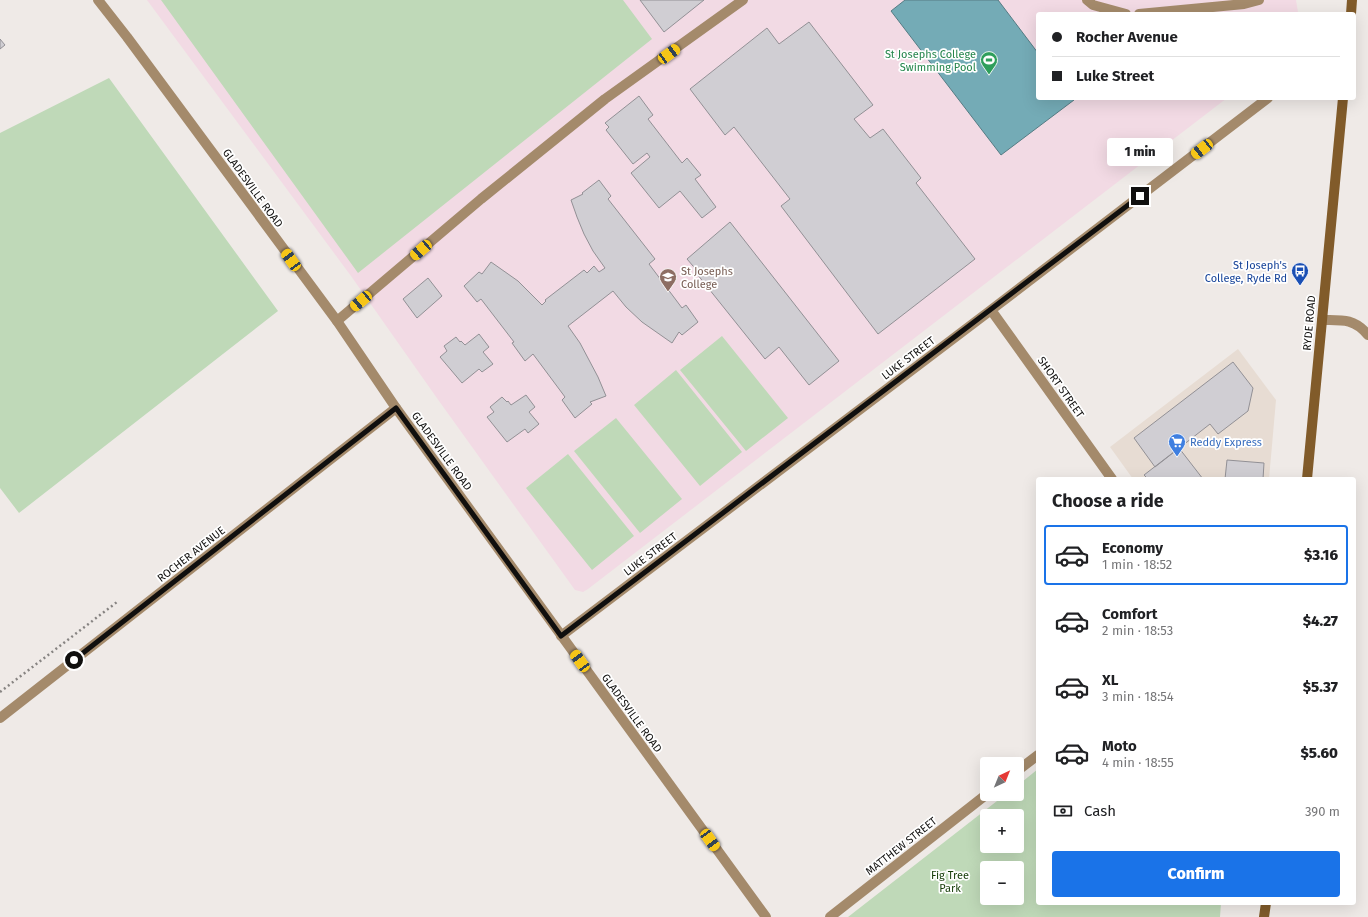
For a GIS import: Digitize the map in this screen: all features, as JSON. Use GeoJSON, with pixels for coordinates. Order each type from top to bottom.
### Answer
{"type":"FeatureCollection","features":[{"type":"Feature","properties":{"kind":"main road"},"geometry":{"type":"LineString","coordinates":[[1351,12],[1352,0]]}},
{"type":"Feature","properties":{"kind":"main road","name":"RYDE ROAD"},"geometry":{"type":"LineString","coordinates":[[1306,477],[1342,100]]}},
{"type":"Feature","properties":{"kind":"main road"},"geometry":{"type":"LineString","coordinates":[[1264,917],[1266,905]]}},
{"type":"Feature","properties":{"kind":"street","name":"GLADESVILLE ROAD"},"geometry":{"type":"LineString","coordinates":[[98,0],[127,37],[337,322],[396,408],[766,917]]}},
{"type":"Feature","properties":{"kind":"street"},"geometry":{"type":"LineString","coordinates":[[337,322],[481,198],[605,99],[743,0]]}},
{"type":"Feature","properties":{"kind":"street"},"geometry":{"type":"LineString","coordinates":[[1087,0],[1093,5],[1119,12]]}},
{"type":"Feature","properties":{"kind":"street"},"geometry":{"type":"LineString","coordinates":[[1160,12],[1244,4],[1259,0]]}},
{"type":"Feature","properties":{"kind":"street","name":"LUKE STREET"},"geometry":{"type":"LineString","coordinates":[[561,636],[1265,100]]}},
{"type":"Feature","properties":{"kind":"street","name":"SHORT STREET"},"geometry":{"type":"LineString","coordinates":[[991,310],[1111,477]]}},
{"type":"Feature","properties":{"kind":"street"},"geometry":{"type":"LineString","coordinates":[[1322,320],[1345,320],[1354,323],[1368,335]]}},
{"type":"Feature","properties":{"kind":"street","name":"ROCHER AVENUE"},"geometry":{"type":"LineString","coordinates":[[0,718],[396,408]]}},
{"type":"Feature","properties":{"kind":"street"},"geometry":{"type":"LineString","coordinates":[[1024,766],[1036,757]]}},
{"type":"Feature","properties":{"kind":"street","name":"MATTHEW STREET"},"geometry":{"type":"LineString","coordinates":[[830,917],[980,799]]}},
{"type":"Feature","properties":{"kind":"shaded area","name":"St Josephs College"},"geometry":{"type":"Polygon","coordinates":[[[147,0],[1296,0],[1298,12],[1036,12],[1036,100],[1224,100],[583,592],[575,590],[351,276],[147,0]]]}},
{"type":"Feature","properties":{"kind":"shaded area"},"geometry":{"type":"Polygon","coordinates":[[[1238,349],[1276,400],[1269,477],[1132,477],[1110,447],[1238,349]]]}},
{"type":"Feature","properties":{"kind":"green space"},"geometry":{"type":"Polygon","coordinates":[[[161,0],[623,0],[652,39],[358,273],[161,0]]]}},
{"type":"Feature","properties":{"kind":"green space"},"geometry":{"type":"Polygon","coordinates":[[[109,78],[278,311],[19,513],[0,488],[0,133],[109,78]]]}},
{"type":"Feature","properties":{"kind":"green space"},"geometry":{"type":"Polygon","coordinates":[[[722,336],[788,418],[746,451],[680,370],[722,336]]]}},
{"type":"Feature","properties":{"kind":"green space"},"geometry":{"type":"Polygon","coordinates":[[[676,370],[742,452],[700,486],[634,405],[676,370]]]}},
{"type":"Feature","properties":{"kind":"green space"},"geometry":{"type":"Polygon","coordinates":[[[616,418],[682,499],[640,533],[574,451],[616,418]]]}},
{"type":"Feature","properties":{"kind":"green space"},"geometry":{"type":"Polygon","coordinates":[[[568,454],[634,536],[592,570],[526,488],[568,454]]]}},
{"type":"Feature","properties":{"kind":"green space","name":"Fig Tree Park"},"geometry":{"type":"Polygon","coordinates":[[[1036,771],[1036,905],[1221,905],[1220,917],[848,917],[980,814],[980,853],[1024,853],[1024,809],[987,809],[997,801],[1024,801],[1024,780],[1036,771]]]}},
{"type":"Feature","properties":{"kind":"water","name":"St Josephs College Swimming Pool"},"geometry":{"type":"Polygon","coordinates":[[[905,0],[998,0],[1036,50],[1036,100],[1074,100],[1001,155],[891,11],[905,0]]]}},
{"type":"Feature","properties":{"kind":"building"},"geometry":{"type":"Polygon","coordinates":[[[640,0],[704,0],[664,32],[640,0]]]}},
{"type":"Feature","properties":{"kind":"building"},"geometry":{"type":"Polygon","coordinates":[[[809,22],[873,105],[854,119],[870,138],[883,129],[921,178],[916,183],[975,259],[878,334],[781,206],[790,199],[734,127],[725,135],[690,89],[767,28],[779,44],[809,22]]]}},
{"type":"Feature","properties":{"kind":"building"},"geometry":{"type":"Polygon","coordinates":[[[0,39],[5,45],[0,49],[0,39]]]}},
{"type":"Feature","properties":{"kind":"building"},"geometry":{"type":"Polygon","coordinates":[[[639,96],[653,115],[648,119],[682,163],[687,158],[701,175],[695,179],[716,207],[702,218],[680,191],[659,208],[631,173],[650,157],[647,153],[633,164],[606,130],[609,127],[605,123],[639,96]]]}},
{"type":"Feature","properties":{"kind":"building"},"geometry":{"type":"Polygon","coordinates":[[[599,180],[611,196],[608,199],[655,259],[649,264],[682,308],[686,305],[698,322],[682,335],[679,332],[672,343],[642,322],[626,307],[613,291],[568,326],[580,343],[606,396],[590,402],[592,404],[575,418],[562,400],[565,397],[533,354],[525,361],[512,343],[514,342],[481,299],[477,302],[464,286],[479,272],[482,274],[491,262],[518,281],[542,305],[546,301],[545,300],[584,270],[587,273],[594,266],[599,272],[605,268],[593,251],[584,234],[571,200],[583,194],[582,193],[599,180]]]}},
{"type":"Feature","properties":{"kind":"building"},"geometry":{"type":"Polygon","coordinates":[[[730,222],[839,361],[809,385],[779,347],[765,359],[697,274],[699,273],[687,259],[730,222]]]}},
{"type":"Feature","properties":{"kind":"building"},"geometry":{"type":"Polygon","coordinates":[[[428,278],[442,296],[417,318],[403,299],[428,278]]]}},
{"type":"Feature","properties":{"kind":"building"},"geometry":{"type":"Polygon","coordinates":[[[479,334],[489,347],[483,352],[493,364],[482,372],[479,369],[462,383],[440,357],[447,351],[444,346],[456,337],[465,345],[479,334]]]}},
{"type":"Feature","properties":{"kind":"building"},"geometry":{"type":"Polygon","coordinates":[[[1233,362],[1253,388],[1248,411],[1218,434],[1210,424],[1155,467],[1134,438],[1233,362]]]}},
{"type":"Feature","properties":{"kind":"building"},"geometry":{"type":"Polygon","coordinates":[[[526,395],[535,407],[529,412],[539,424],[528,433],[525,429],[507,442],[487,417],[494,412],[490,407],[502,397],[511,405],[526,395]]]}},
{"type":"Feature","properties":{"kind":"building","name":"Reddy Express"},"geometry":{"type":"Polygon","coordinates":[[[1179,448],[1201,477],[1146,477],[1144,475],[1179,448]]]}},
{"type":"Feature","properties":{"kind":"building"},"geometry":{"type":"Polygon","coordinates":[[[1227,460],[1264,463],[1263,477],[1225,477],[1227,460]]]}},
{"type":"Feature","properties":{"kind":"place","name":"St Josephs College Swimming Pool"},"geometry":{"type":"Point","coordinates":[989,75]}},
{"type":"Feature","properties":{"kind":"place","name":"St Joseph's College, Ryde Rd"},"geometry":{"type":"Point","coordinates":[1300,286]}},
{"type":"Feature","properties":{"kind":"place","name":"St Josephs College"},"geometry":{"type":"Point","coordinates":[668,292]}},
{"type":"Feature","properties":{"kind":"place","name":"Reddy Express"},"geometry":{"type":"Point","coordinates":[1177,457]}},
{"type":"Feature","properties":{"kind":"route"},"geometry":{"type":"LineString","coordinates":[[74,660],[396,408],[561,636],[1140,196]]}}]}
